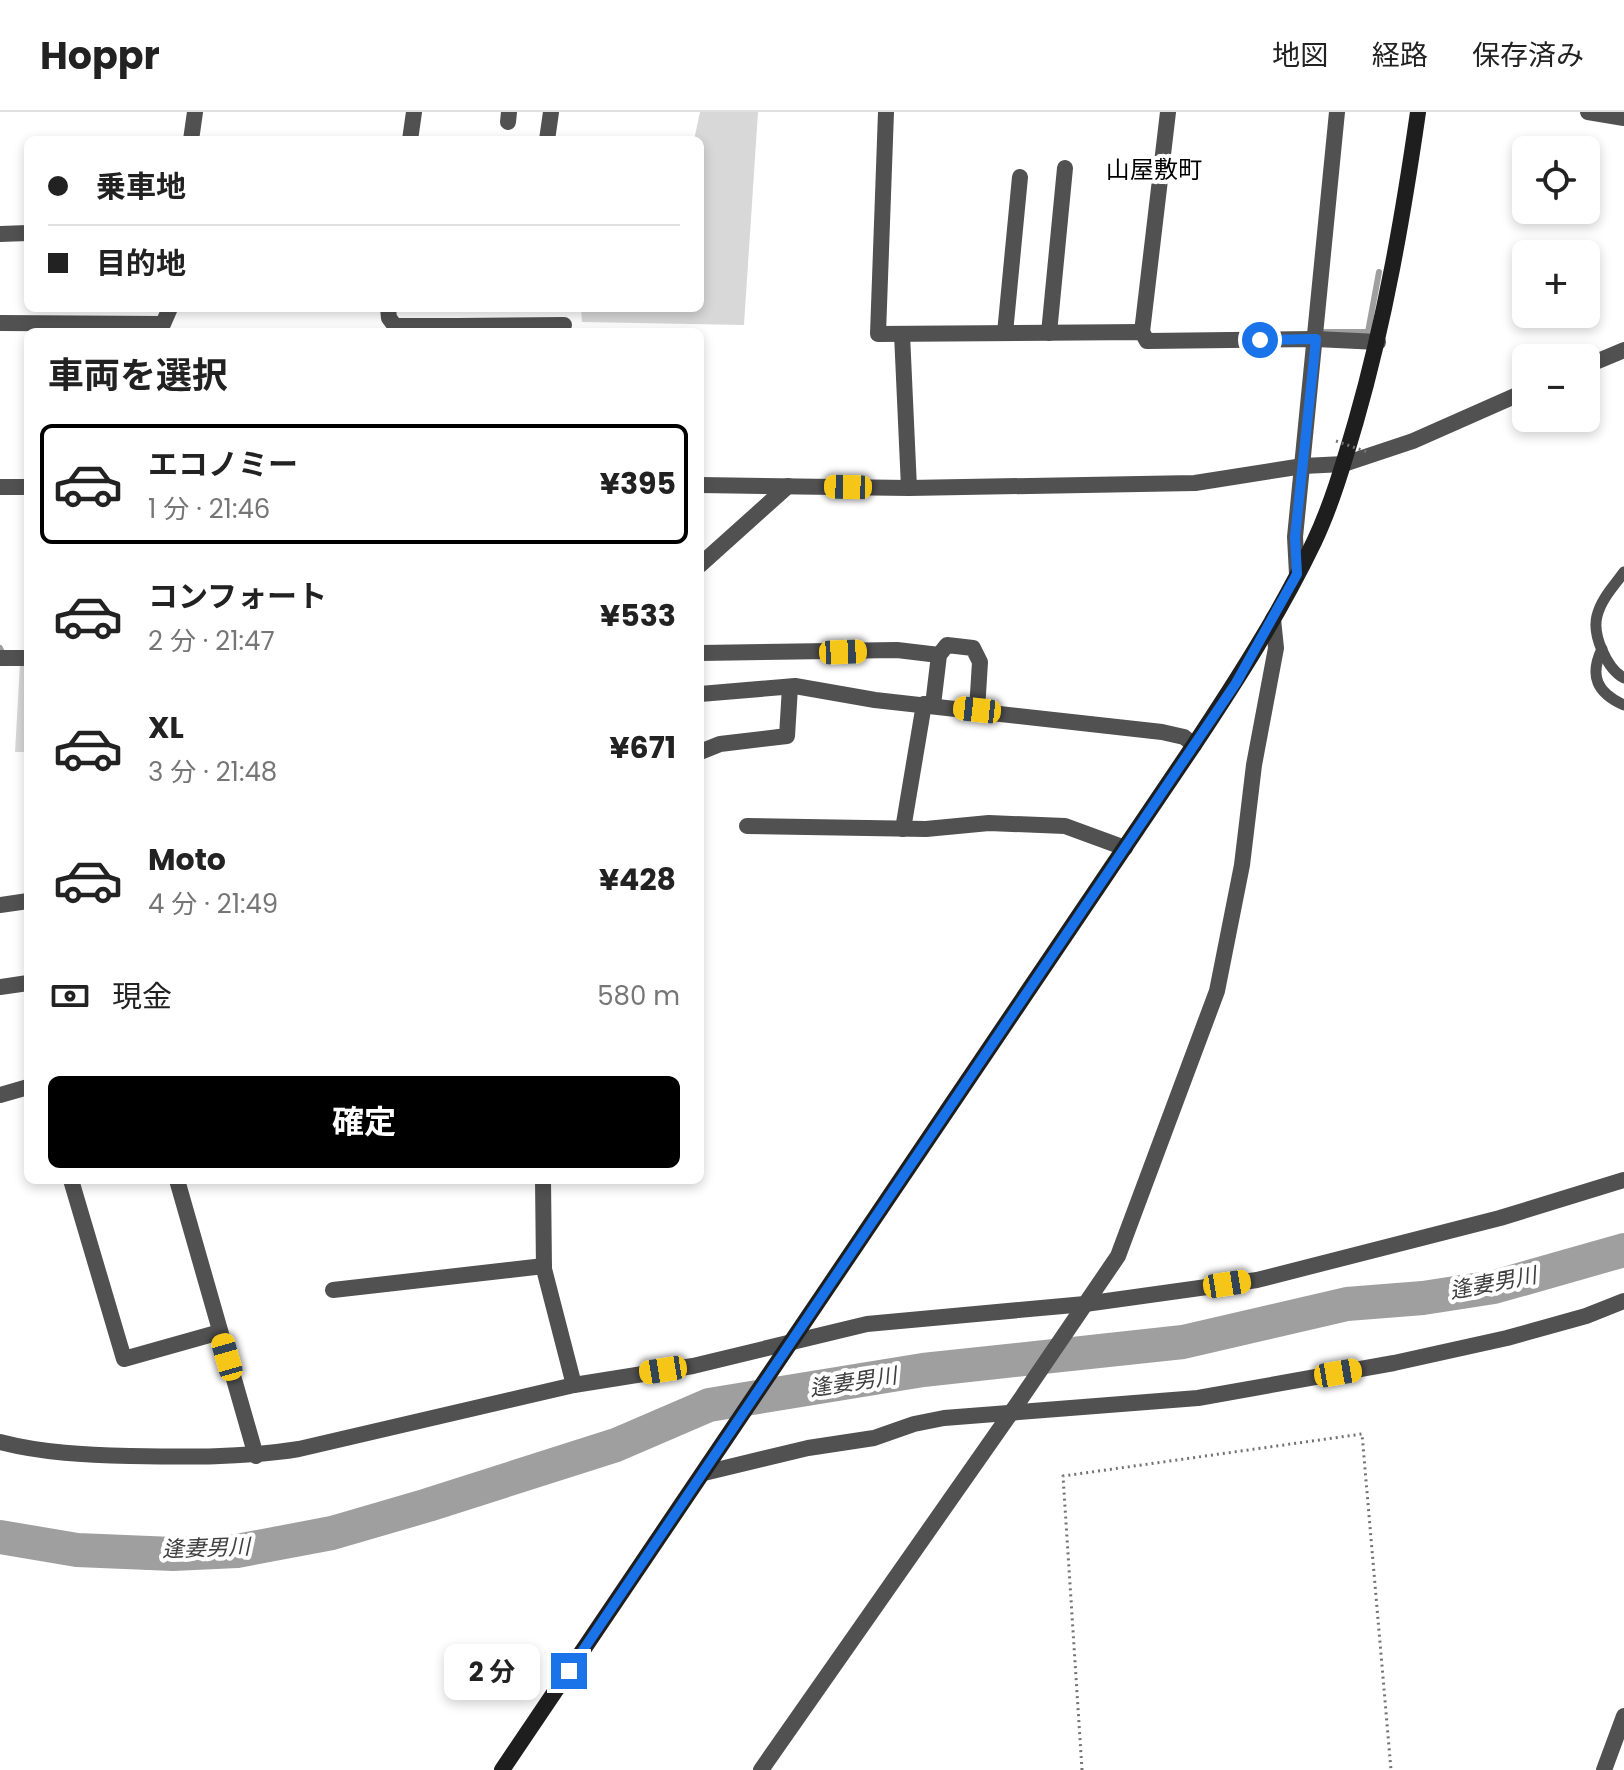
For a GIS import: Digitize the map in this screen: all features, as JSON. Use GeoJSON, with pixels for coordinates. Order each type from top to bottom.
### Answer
{"type":"FeatureCollection","features":[{"type":"Feature","properties":{"kind":"street"},"geometry":{"type":"LineString","coordinates":[[192,136],[195,112]]}},
{"type":"Feature","properties":{"kind":"street"},"geometry":{"type":"LineString","coordinates":[[411,136],[414,112]]}},
{"type":"Feature","properties":{"kind":"street"},"geometry":{"type":"LineString","coordinates":[[548,136],[551,112]]}},
{"type":"Feature","properties":{"kind":"street"},"geometry":{"type":"LineString","coordinates":[[886,112],[878,334],[1142,332]]}},
{"type":"Feature","properties":{"kind":"street"},"geometry":{"type":"LineString","coordinates":[[1168,112],[1142,332],[1147,341],[1316,339],[1378,342]]}},
{"type":"Feature","properties":{"kind":"street"},"geometry":{"type":"LineString","coordinates":[[1297,574],[1295,537],[1337,112]]}},
{"type":"Feature","properties":{"kind":"street"},"geometry":{"type":"LineString","coordinates":[[502,1770],[1236,683],[1273,619],[1315,540],[1344,464],[1378,342],[1418,112]]}},
{"type":"Feature","properties":{"kind":"street"},"geometry":{"type":"LineString","coordinates":[[1588,112],[1624,118]]}},
{"type":"Feature","properties":{"kind":"street"},"geometry":{"type":"LineString","coordinates":[[1049,333],[1065,168]]}},
{"type":"Feature","properties":{"kind":"street"},"geometry":{"type":"LineString","coordinates":[[1005,333],[1020,177]]}},
{"type":"Feature","properties":{"kind":"street"},"geometry":{"type":"LineString","coordinates":[[0,234],[24,233]]}},
{"type":"Feature","properties":{"kind":"street"},"geometry":{"type":"LineString","coordinates":[[0,323],[163,324],[168,312]]}},
{"type":"Feature","properties":{"kind":"street"},"geometry":{"type":"LineString","coordinates":[[388,312],[395,326],[436,328]]}},
{"type":"Feature","properties":{"kind":"street"},"geometry":{"type":"LineString","coordinates":[[472,328],[564,322]]}},
{"type":"Feature","properties":{"kind":"street"},"geometry":{"type":"LineString","coordinates":[[902,334],[909,488]]}},
{"type":"Feature","properties":{"kind":"street"},"geometry":{"type":"LineString","coordinates":[[1600,360],[1624,350]]}},
{"type":"Feature","properties":{"kind":"street"},"geometry":{"type":"LineString","coordinates":[[704,485],[909,488],[1164,485],[1303,466],[1344,464],[1413,441],[1512,397]]}},
{"type":"Feature","properties":{"kind":"street"},"geometry":{"type":"LineString","coordinates":[[704,561],[788,486]]}},
{"type":"Feature","properties":{"kind":"street"},"geometry":{"type":"LineString","coordinates":[[0,487],[24,487]]}},
{"type":"Feature","properties":{"kind":"street"},"geometry":{"type":"LineString","coordinates":[[761,1770],[1118,1256],[1217,991],[1242,865],[1254,765],[1276,648],[1273,619]]}},
{"type":"Feature","properties":{"kind":"street"},"geometry":{"type":"LineString","coordinates":[[903,829],[939,655],[947,645],[973,648],[980,662],[977,710]]}},
{"type":"Feature","properties":{"kind":"street"},"geometry":{"type":"LineString","coordinates":[[704,653],[897,650],[939,655]]}},
{"type":"Feature","properties":{"kind":"street"},"geometry":{"type":"LineString","coordinates":[[0,658],[24,658]]}},
{"type":"Feature","properties":{"kind":"street"},"geometry":{"type":"LineString","coordinates":[[704,694],[790,687],[875,700],[1162,732],[1184,737],[1194,745]]}},
{"type":"Feature","properties":{"kind":"street"},"geometry":{"type":"LineString","coordinates":[[704,750],[720,744],[787,736],[790,687]]}},
{"type":"Feature","properties":{"kind":"street"},"geometry":{"type":"LineString","coordinates":[[747,826],[926,829],[989,823],[1065,826],[1125,848]]}},
{"type":"Feature","properties":{"kind":"street"},"geometry":{"type":"LineString","coordinates":[[0,905],[24,902]]}},
{"type":"Feature","properties":{"kind":"street"},"geometry":{"type":"LineString","coordinates":[[0,987],[24,984]]}},
{"type":"Feature","properties":{"kind":"street"},"geometry":{"type":"LineString","coordinates":[[0,1095],[24,1088]]}},
{"type":"Feature","properties":{"kind":"street"},"geometry":{"type":"LineString","coordinates":[[0,1442],[82,1454],[256,1456],[313,1446],[574,1385],[787,1348],[867,1324],[1082,1308],[1257,1280],[1500,1218],[1624,1180]]}},
{"type":"Feature","properties":{"kind":"street"},"geometry":{"type":"LineString","coordinates":[[72,1184],[124,1359],[220,1332]]}},
{"type":"Feature","properties":{"kind":"street"},"geometry":{"type":"LineString","coordinates":[[178,1184],[256,1456]]}},
{"type":"Feature","properties":{"kind":"street"},"geometry":{"type":"LineString","coordinates":[[543,1184],[544,1266],[574,1385]]}},
{"type":"Feature","properties":{"kind":"street"},"geometry":{"type":"LineString","coordinates":[[333,1290],[544,1266]]}},
{"type":"Feature","properties":{"kind":"street"},"geometry":{"type":"LineString","coordinates":[[708,1467],[874,1438],[914,1424],[944,1418],[1198,1398],[1394,1363],[1507,1338],[1586,1316],[1624,1301]]}},
{"type":"Feature","properties":{"kind":"street"},"geometry":{"type":"LineString","coordinates":[[1604,1770],[1624,1716]]}},
{"type":"Feature","properties":{"kind":"lane"},"geometry":{"type":"LineString","coordinates":[[1624,572],[1619,587],[1602,602],[1596,620],[1608,663],[1624,678]]}},
{"type":"Feature","properties":{"kind":"lane"},"geometry":{"type":"LineString","coordinates":[[1602,649],[1595,664],[1600,685],[1606,696],[1624,705]]}},
{"type":"Feature","properties":{"kind":"path"},"geometry":{"type":"LineString","coordinates":[[1336,441],[1367,452]]}},
{"type":"Feature","properties":{"kind":"path"},"geometry":{"type":"LineString","coordinates":[[1082,1770],[1063,1476],[1362,1434],[1391,1770]]}},
{"type":"Feature","properties":{"kind":"shaded area"},"geometry":{"type":"Polygon","coordinates":[[[700,112],[758,112],[744,325],[582,322],[581,312],[704,312],[704,136],[695,136],[700,112]]]}},
{"type":"Feature","properties":{"kind":"shaded area"},"geometry":{"type":"Polygon","coordinates":[[[20,664],[24,664],[24,752],[15,752],[20,664]]]}},
{"type":"Feature","properties":{"kind":"waterway"},"geometry":{"type":"LineString","coordinates":[[1324,332],[1368,332],[1379,272]]}},
{"type":"Feature","properties":{"kind":"waterway","name":"逢妻男川"},"geometry":{"type":"LineString","coordinates":[[0,1537],[77,1550],[173,1554],[237,1551],[332,1533],[428,1505],[616,1445],[709,1405],[923,1370],[1183,1342],[1347,1304],[1423,1298],[1494,1287],[1624,1250]]}},
{"type":"Feature","properties":{"kind":"district","name":"山屋敷町"},"geometry":{"type":"Point","coordinates":[1154,169]}},
{"type":"Feature","properties":{"kind":"route"},"geometry":{"type":"LineString","coordinates":[[569,1671],[1236,683],[1297,574],[1295,537],[1316,339],[1260,340]]}}]}
